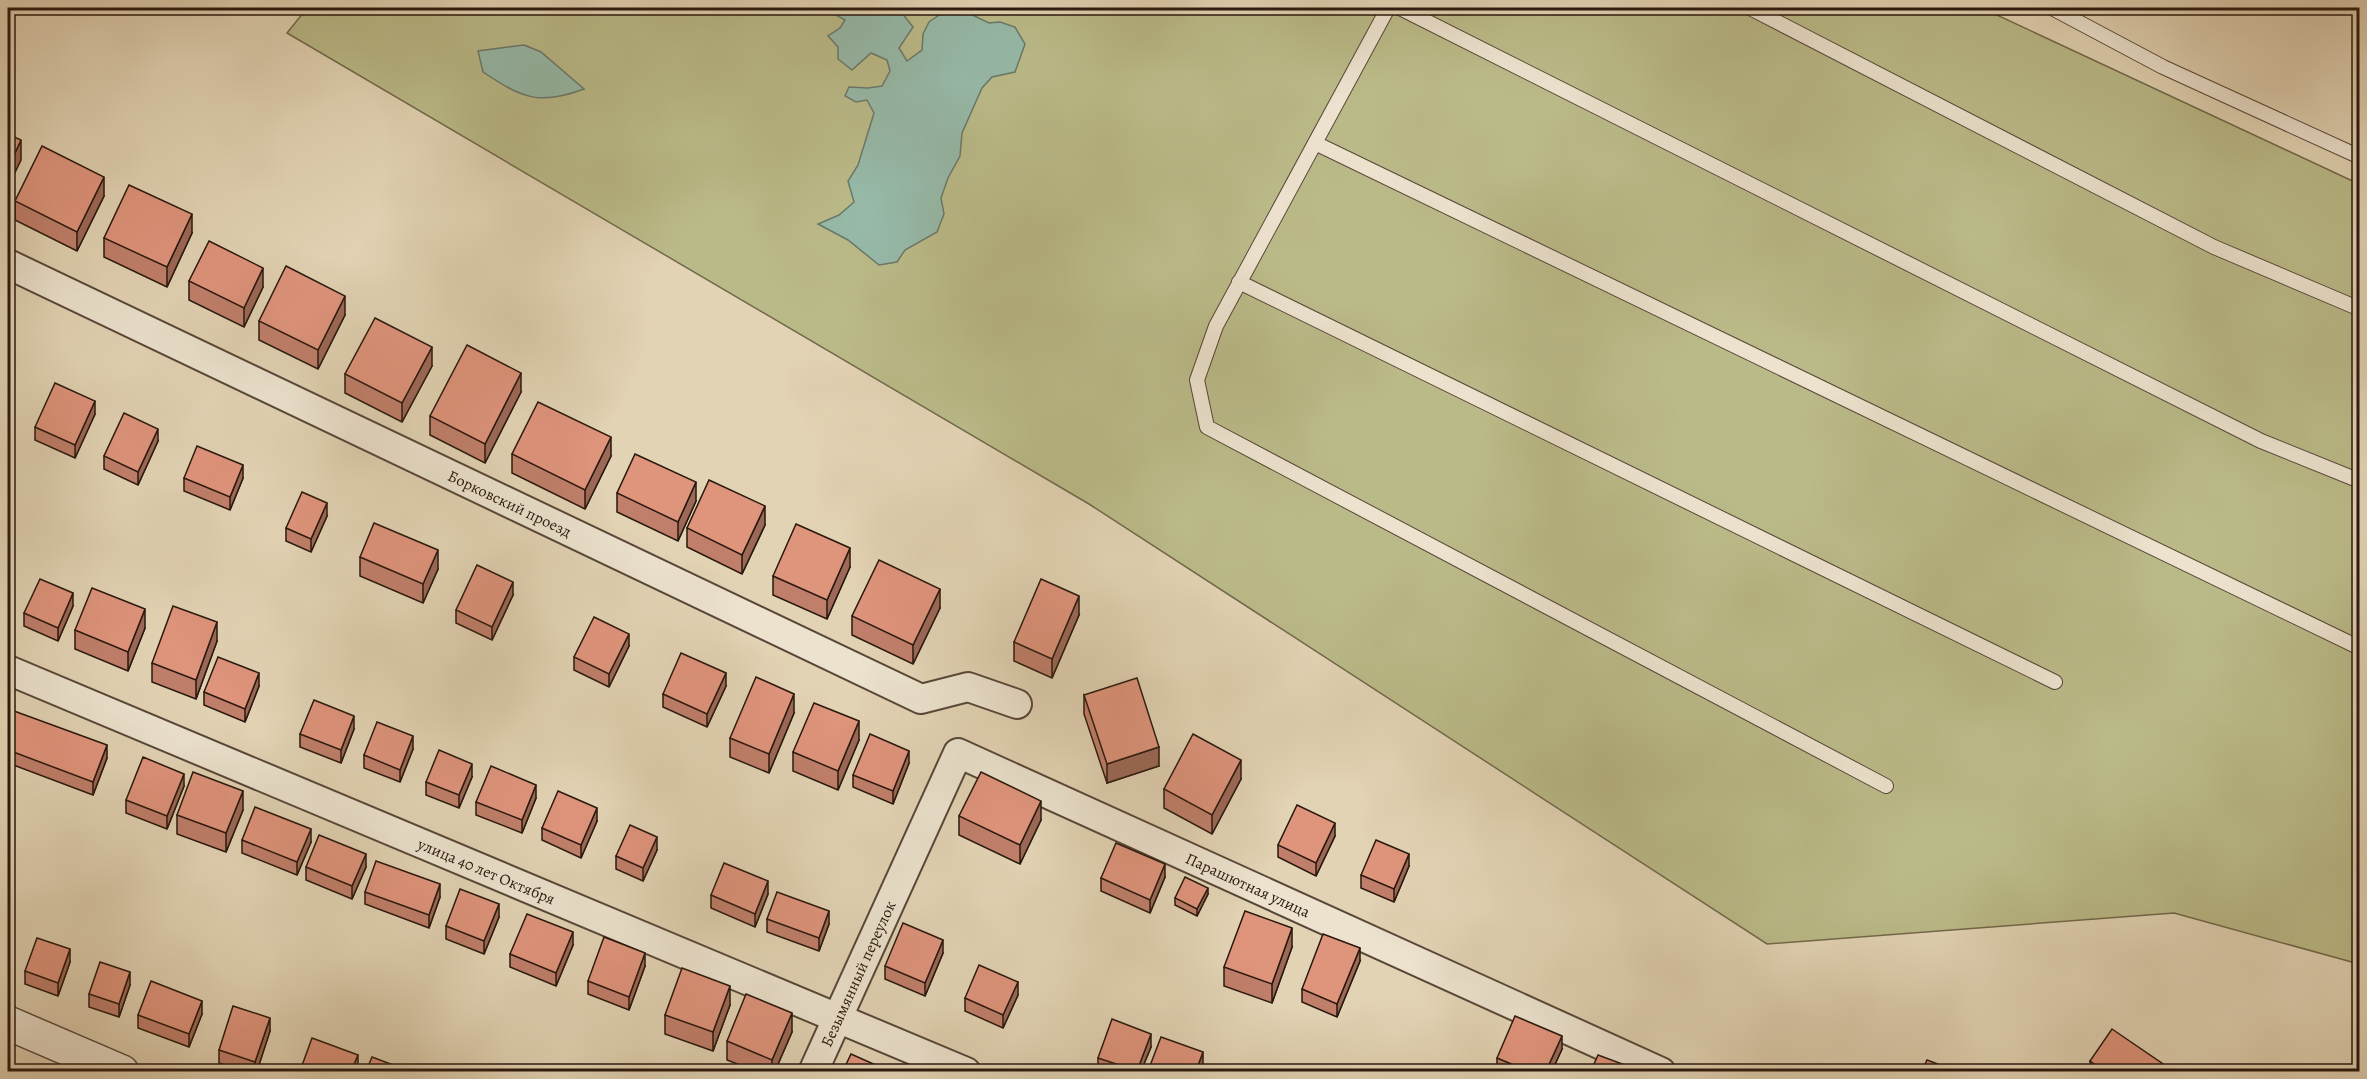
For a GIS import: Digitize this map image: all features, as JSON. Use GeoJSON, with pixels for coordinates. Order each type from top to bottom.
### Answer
{"type":"FeatureCollection","features":[{"type":"Feature","properties":{"kind":"street","name":"Борковский проезд"},"geometry":{"type":"LineString","coordinates":[[8,264],[921,699],[968,687],[1017,704]]}},
{"type":"Feature","properties":{"kind":"street","name":"улица 40 лет Октября"},"geometry":{"type":"LineString","coordinates":[[8,670],[966,1071]]}},
{"type":"Feature","properties":{"kind":"street","name":"Парашютная улица"},"geometry":{"type":"LineString","coordinates":[[903,876],[958,753],[1660,1071]]}},
{"type":"Feature","properties":{"kind":"street","name":"Безымянный переулок"},"geometry":{"type":"LineString","coordinates":[[813,1071],[903,876]]}},
{"type":"Feature","properties":{"kind":"street"},"geometry":{"type":"LineString","coordinates":[[8,1023],[122,1071]]}},
{"type":"Feature","properties":{"kind":"lane"},"geometry":{"type":"LineString","coordinates":[[1388,8],[1216,326],[1197,380],[1207,427],[1886,786]]}},
{"type":"Feature","properties":{"kind":"lane"},"geometry":{"type":"LineString","coordinates":[[1400,8],[2250,435],[2360,481]]}},
{"type":"Feature","properties":{"kind":"lane"},"geometry":{"type":"LineString","coordinates":[[1750,8],[2214,248],[2360,309]]}},
{"type":"Feature","properties":{"kind":"lane"},"geometry":{"type":"LineString","coordinates":[[2052,8],[2163,67],[2360,157]]}},
{"type":"Feature","properties":{"kind":"lane"},"geometry":{"type":"LineString","coordinates":[[1315,142],[2360,648]]}},
{"type":"Feature","properties":{"kind":"lane"},"geometry":{"type":"LineString","coordinates":[[1239,282],[2055,682]]}},
{"type":"Feature","properties":{"kind":"green space"},"geometry":{"type":"Polygon","coordinates":[[[307,8],[1982,8],[2359,184],[2359,964],[2174,913],[1767,944],[1089,504],[287,33],[307,8]]]}},
{"type":"Feature","properties":{"kind":"shaded area"},"geometry":{"type":"Polygon","coordinates":[[[830,8],[898,8],[913,27],[899,48],[907,61],[922,50],[923,34],[929,22],[948,9],[964,11],[989,23],[1000,22],[1015,27],[1025,44],[1015,72],[992,77],[982,88],[962,133],[960,156],[948,178],[941,198],[944,214],[937,232],[905,250],[897,262],[879,265],[848,240],[818,224],[839,215],[854,202],[848,181],[858,165],[874,113],[867,100],[856,102],[845,96],[849,87],[882,86],[890,71],[887,60],[871,53],[852,70],[838,59],[838,47],[828,36],[840,28],[845,20],[829,11],[830,8]]]}},
{"type":"Feature","properties":{"kind":"shaded area"},"geometry":{"type":"Polygon","coordinates":[[[524,45],[541,52],[584,89],[555,97],[531,97],[509,88],[483,72],[478,51],[524,45]]]}},
{"type":"Feature","properties":{"kind":"building"},"geometry":{"type":"Polygon","coordinates":[[[8,134],[21,140],[8,168],[8,134]]]}},
{"type":"Feature","properties":{"kind":"building"},"geometry":{"type":"Polygon","coordinates":[[[42,146],[104,177],[77,232],[15,201],[42,146]]]}},
{"type":"Feature","properties":{"kind":"building"},"geometry":{"type":"Polygon","coordinates":[[[129,185],[192,214],[167,267],[104,238],[129,185]]]}},
{"type":"Feature","properties":{"kind":"building"},"geometry":{"type":"Polygon","coordinates":[[[209,241],[263,268],[244,308],[189,281],[209,241]]]}},
{"type":"Feature","properties":{"kind":"building"},"geometry":{"type":"Polygon","coordinates":[[[286,266],[345,296],[318,350],[259,321],[286,266]]]}},
{"type":"Feature","properties":{"kind":"building"},"geometry":{"type":"Polygon","coordinates":[[[375,318],[432,347],[402,403],[345,374],[375,318]]]}},
{"type":"Feature","properties":{"kind":"building"},"geometry":{"type":"Polygon","coordinates":[[[467,345],[521,373],[485,444],[430,416],[467,345]]]}},
{"type":"Feature","properties":{"kind":"building"},"geometry":{"type":"Polygon","coordinates":[[[55,383],[95,401],[75,445],[35,427],[55,383]]]}},
{"type":"Feature","properties":{"kind":"building"},"geometry":{"type":"Polygon","coordinates":[[[538,402],[611,437],[585,490],[512,454],[538,402]]]}},
{"type":"Feature","properties":{"kind":"building"},"geometry":{"type":"Polygon","coordinates":[[[124,413],[158,429],[138,472],[104,456],[124,413]]]}},
{"type":"Feature","properties":{"kind":"building"},"geometry":{"type":"Polygon","coordinates":[[[197,446],[243,465],[230,497],[184,478],[197,446]]]}},
{"type":"Feature","properties":{"kind":"building"},"geometry":{"type":"Polygon","coordinates":[[[635,454],[696,482],[678,522],[617,493],[635,454]]]}},
{"type":"Feature","properties":{"kind":"building"},"geometry":{"type":"Polygon","coordinates":[[[709,480],[765,506],[742,555],[687,528],[709,480]]]}},
{"type":"Feature","properties":{"kind":"building"},"geometry":{"type":"Polygon","coordinates":[[[302,492],[327,503],[311,539],[286,528],[302,492]]]}},
{"type":"Feature","properties":{"kind":"building"},"geometry":{"type":"Polygon","coordinates":[[[374,523],[438,550],[423,584],[360,557],[374,523]]]}},
{"type":"Feature","properties":{"kind":"building"},"geometry":{"type":"Polygon","coordinates":[[[796,524],[850,548],[827,600],[773,576],[796,524]]]}},
{"type":"Feature","properties":{"kind":"building"},"geometry":{"type":"Polygon","coordinates":[[[879,560],[940,589],[913,645],[852,616],[879,560]]]}},
{"type":"Feature","properties":{"kind":"building"},"geometry":{"type":"Polygon","coordinates":[[[477,565],[513,582],[492,627],[456,610],[477,565]]]}},
{"type":"Feature","properties":{"kind":"building"},"geometry":{"type":"Polygon","coordinates":[[[40,579],[73,593],[58,628],[24,613],[40,579]]]}},
{"type":"Feature","properties":{"kind":"building"},"geometry":{"type":"Polygon","coordinates":[[[1041,579],[1079,596],[1052,659],[1014,642],[1041,579]]]}},
{"type":"Feature","properties":{"kind":"building"},"geometry":{"type":"Polygon","coordinates":[[[92,588],[145,609],[128,652],[75,630],[92,588]]]}},
{"type":"Feature","properties":{"kind":"building"},"geometry":{"type":"Polygon","coordinates":[[[173,606],[217,622],[196,680],[152,663],[173,606]]]}},
{"type":"Feature","properties":{"kind":"building"},"geometry":{"type":"Polygon","coordinates":[[[594,617],[629,634],[609,674],[574,657],[594,617]]]}},
{"type":"Feature","properties":{"kind":"building"},"geometry":{"type":"Polygon","coordinates":[[[681,653],[726,673],[707,714],[663,694],[681,653]]]}},
{"type":"Feature","properties":{"kind":"building"},"geometry":{"type":"Polygon","coordinates":[[[218,657],[259,673],[245,709],[204,692],[218,657]]]}},
{"type":"Feature","properties":{"kind":"building"},"geometry":{"type":"Polygon","coordinates":[[[756,677],[794,694],[769,754],[730,738],[756,677]]]}},
{"type":"Feature","properties":{"kind":"building"},"geometry":{"type":"Polygon","coordinates":[[[1137,678],[1159,747],[1107,764],[1084,695],[1137,678]]]}},
{"type":"Feature","properties":{"kind":"building"},"geometry":{"type":"Polygon","coordinates":[[[314,700],[354,716],[341,750],[300,734],[314,700]]]}},
{"type":"Feature","properties":{"kind":"building"},"geometry":{"type":"Polygon","coordinates":[[[814,703],[859,721],[838,771],[793,752],[814,703]]]}},
{"type":"Feature","properties":{"kind":"building"},"geometry":{"type":"Polygon","coordinates":[[[14,711],[107,745],[93,782],[8,750],[8,727],[14,711]]]}},
{"type":"Feature","properties":{"kind":"building"},"geometry":{"type":"Polygon","coordinates":[[[377,722],[413,736],[400,770],[364,755],[377,722]]]}},
{"type":"Feature","properties":{"kind":"building"},"geometry":{"type":"Polygon","coordinates":[[[870,734],[909,751],[893,791],[853,775],[870,734]]]}},
{"type":"Feature","properties":{"kind":"building"},"geometry":{"type":"Polygon","coordinates":[[[1193,734],[1241,760],[1212,815],[1164,789],[1193,734]]]}},
{"type":"Feature","properties":{"kind":"building"},"geometry":{"type":"Polygon","coordinates":[[[439,750],[472,764],[459,795],[426,782],[439,750]]]}},
{"type":"Feature","properties":{"kind":"building"},"geometry":{"type":"Polygon","coordinates":[[[143,757],[184,774],[167,816],[126,800],[143,757]]]}},
{"type":"Feature","properties":{"kind":"building"},"geometry":{"type":"Polygon","coordinates":[[[491,766],[536,785],[522,820],[476,802],[491,766]]]}},
{"type":"Feature","properties":{"kind":"building"},"geometry":{"type":"Polygon","coordinates":[[[193,772],[243,791],[226,833],[177,815],[193,772]]]}},
{"type":"Feature","properties":{"kind":"building"},"geometry":{"type":"Polygon","coordinates":[[[981,772],[1041,801],[1020,845],[959,816],[981,772]]]}},
{"type":"Feature","properties":{"kind":"building"},"geometry":{"type":"Polygon","coordinates":[[[558,791],[597,808],[581,845],[542,828],[558,791]]]}},
{"type":"Feature","properties":{"kind":"building"},"geometry":{"type":"Polygon","coordinates":[[[1297,805],[1335,823],[1316,863],[1278,845],[1297,805]]]}},
{"type":"Feature","properties":{"kind":"building"},"geometry":{"type":"Polygon","coordinates":[[[255,807],[311,829],[297,862],[242,840],[255,807]]]}},
{"type":"Feature","properties":{"kind":"building"},"geometry":{"type":"Polygon","coordinates":[[[630,825],[657,837],[643,868],[616,856],[630,825]]]}},
{"type":"Feature","properties":{"kind":"building"},"geometry":{"type":"Polygon","coordinates":[[[319,835],[366,854],[352,886],[306,867],[319,835]]]}},
{"type":"Feature","properties":{"kind":"building"},"geometry":{"type":"Polygon","coordinates":[[[1376,840],[1409,854],[1394,889],[1361,875],[1376,840]]]}},
{"type":"Feature","properties":{"kind":"building"},"geometry":{"type":"Polygon","coordinates":[[[1116,843],[1165,864],[1150,900],[1101,878],[1116,843]]]}},
{"type":"Feature","properties":{"kind":"building"},"geometry":{"type":"Polygon","coordinates":[[[376,861],[440,884],[429,915],[365,892],[376,861]]]}},
{"type":"Feature","properties":{"kind":"building"},"geometry":{"type":"Polygon","coordinates":[[[724,863],[768,881],[755,914],[711,895],[724,863]]]}},
{"type":"Feature","properties":{"kind":"building"},"geometry":{"type":"Polygon","coordinates":[[[1185,877],[1208,888],[1197,909],[1175,898],[1185,877]]]}},
{"type":"Feature","properties":{"kind":"building"},"geometry":{"type":"Polygon","coordinates":[[[460,889],[499,904],[484,941],[446,926],[460,889]]]}},
{"type":"Feature","properties":{"kind":"building"},"geometry":{"type":"Polygon","coordinates":[[[777,892],[829,911],[819,938],[767,919],[777,892]]]}},
{"type":"Feature","properties":{"kind":"building"},"geometry":{"type":"Polygon","coordinates":[[[1245,911],[1292,928],[1272,984],[1224,967],[1245,911]]]}},
{"type":"Feature","properties":{"kind":"building"},"geometry":{"type":"Polygon","coordinates":[[[527,914],[573,932],[556,973],[510,954],[527,914]]]}},
{"type":"Feature","properties":{"kind":"building"},"geometry":{"type":"Polygon","coordinates":[[[903,923],[943,940],[925,983],[885,966],[903,923]]]}},
{"type":"Feature","properties":{"kind":"building"},"geometry":{"type":"Polygon","coordinates":[[[1323,934],[1360,948],[1337,1004],[1302,989],[1323,934]]]}},
{"type":"Feature","properties":{"kind":"building"},"geometry":{"type":"Polygon","coordinates":[[[604,937],[645,953],[629,997],[588,981],[604,937]]]}},
{"type":"Feature","properties":{"kind":"building"},"geometry":{"type":"Polygon","coordinates":[[[37,938],[70,949],[58,983],[25,971],[37,938]]]}},
{"type":"Feature","properties":{"kind":"building"},"geometry":{"type":"Polygon","coordinates":[[[100,962],[130,972],[119,1004],[89,994],[100,962]]]}},
{"type":"Feature","properties":{"kind":"building"},"geometry":{"type":"Polygon","coordinates":[[[979,965],[1018,982],[1003,1015],[965,998],[979,965]]]}},
{"type":"Feature","properties":{"kind":"building"},"geometry":{"type":"Polygon","coordinates":[[[682,968],[730,986],[713,1032],[665,1015],[682,968]]]}},
{"type":"Feature","properties":{"kind":"building"},"geometry":{"type":"Polygon","coordinates":[[[151,981],[202,1001],[189,1034],[138,1015],[151,981]]]}},
{"type":"Feature","properties":{"kind":"building"},"geometry":{"type":"Polygon","coordinates":[[[746,994],[792,1013],[772,1060],[727,1041],[746,994]]]}},
{"type":"Feature","properties":{"kind":"building"},"geometry":{"type":"Polygon","coordinates":[[[233,1006],[270,1018],[255,1062],[219,1050],[233,1006]]]}},
{"type":"Feature","properties":{"kind":"building"},"geometry":{"type":"Polygon","coordinates":[[[1515,1016],[1562,1036],[1546,1071],[1528,1071],[1497,1058],[1515,1016]]]}},
{"type":"Feature","properties":{"kind":"building"},"geometry":{"type":"Polygon","coordinates":[[[1112,1019],[1151,1034],[1137,1071],[1098,1058],[1112,1019]]]}},
{"type":"Feature","properties":{"kind":"building"},"geometry":{"type":"Polygon","coordinates":[[[2112,1029],[2166,1066],[2162,1071],[2105,1071],[2090,1061],[2112,1029]]]}},
{"type":"Feature","properties":{"kind":"building"},"geometry":{"type":"Polygon","coordinates":[[[1161,1037],[1203,1052],[1196,1071],[1148,1071],[1161,1037]]]}},
{"type":"Feature","properties":{"kind":"building"},"geometry":{"type":"Polygon","coordinates":[[[312,1038],[358,1055],[351,1071],[300,1071],[312,1038]]]}},
{"type":"Feature","properties":{"kind":"building"},"geometry":{"type":"Polygon","coordinates":[[[851,1054],[889,1071],[843,1071],[851,1054]]]}},
{"type":"Feature","properties":{"kind":"building"},"geometry":{"type":"Polygon","coordinates":[[[1598,1055],[1641,1071],[1591,1071],[1598,1055]]]}},
{"type":"Feature","properties":{"kind":"building"},"geometry":{"type":"Polygon","coordinates":[[[372,1057],[409,1071],[366,1071],[372,1057]]]}},
{"type":"Feature","properties":{"kind":"building"},"geometry":{"type":"Polygon","coordinates":[[[1927,1060],[1956,1071],[1922,1071],[1927,1060]]]}}]}
